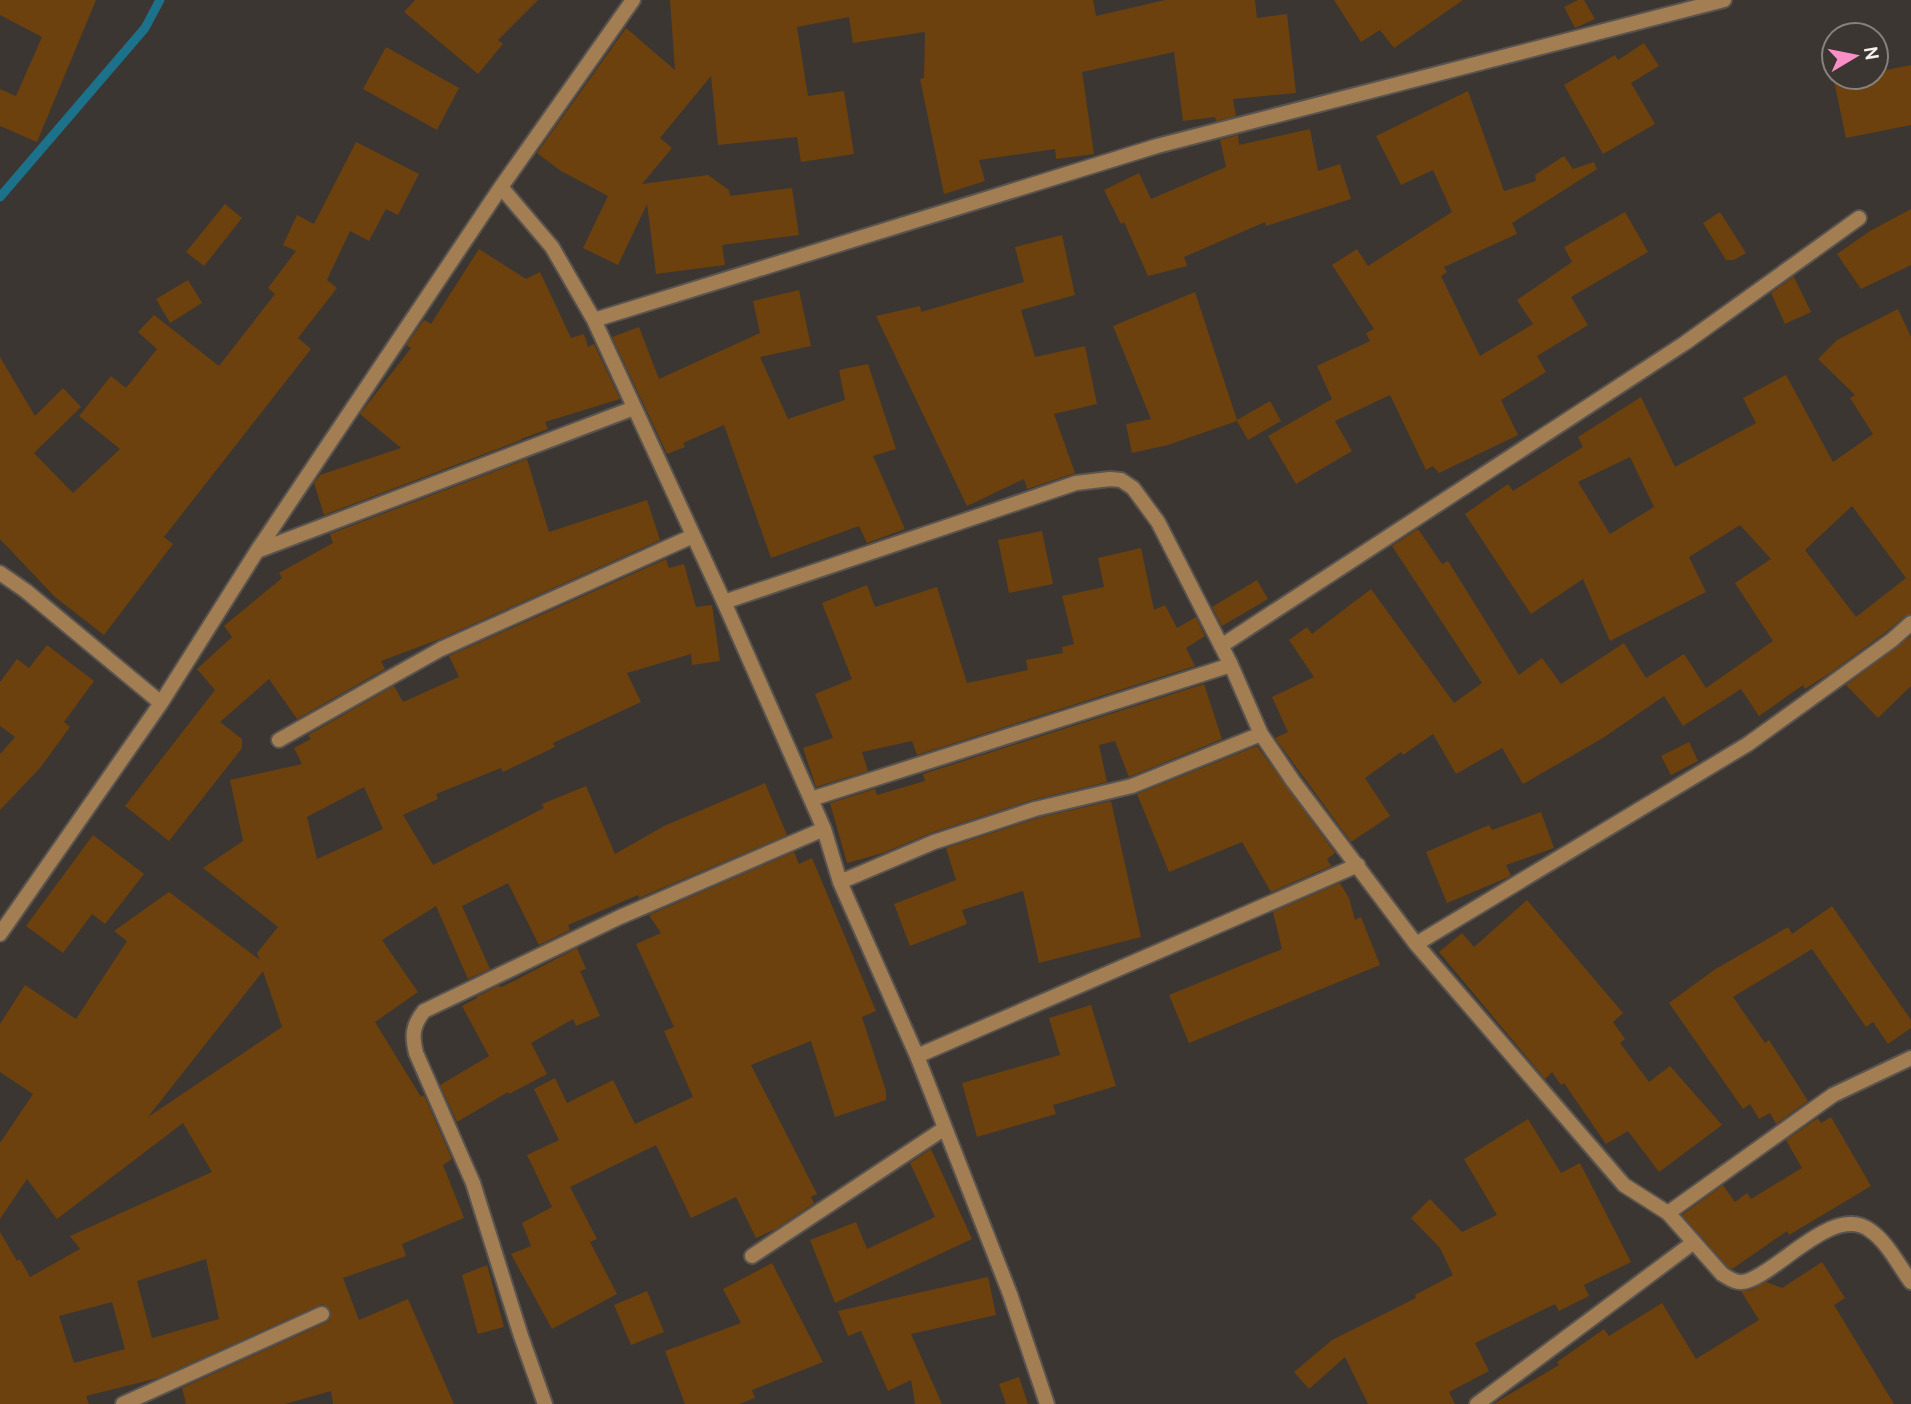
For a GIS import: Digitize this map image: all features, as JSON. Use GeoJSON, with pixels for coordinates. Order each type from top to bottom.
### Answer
{"type":"FeatureCollection","features":[{"type":"Feature","properties":{"kind":"street"},"geometry":{"type":"LineString","coordinates":[[0,934],[161,703],[257,551],[501,187],[633,0]]}},
{"type":"Feature","properties":{"kind":"street"},"geometry":{"type":"LineString","coordinates":[[594,320],[1157,146],[1724,0]]}},
{"type":"Feature","properties":{"kind":"street"},"geometry":{"type":"LineString","coordinates":[[501,187],[552,247],[594,320],[724,603],[824,829],[840,882],[917,1056],[1010,1294],[1047,1404]]}},
{"type":"Feature","properties":{"kind":"street"},"geometry":{"type":"LineString","coordinates":[[1221,646],[1685,343],[1859,218]]}},
{"type":"Feature","properties":{"kind":"street"},"geometry":{"type":"LineString","coordinates":[[257,551],[634,408]]}},
{"type":"Feature","properties":{"kind":"street"},"geometry":{"type":"LineString","coordinates":[[724,603],[1076,483],[1121,480],[1133,488],[1157,522],[1231,665],[1261,734],[1293,781],[1416,944],[1624,1185],[1668,1213],[1722,1274],[1731,1280],[1746,1281],[1817,1236],[1833,1228],[1855,1224],[1871,1230],[1911,1282]]}},
{"type":"Feature","properties":{"kind":"street"},"geometry":{"type":"LineString","coordinates":[[279,740],[441,649],[693,536]]}},
{"type":"Feature","properties":{"kind":"street"},"geometry":{"type":"LineString","coordinates":[[0,573],[26,591],[161,703]]}},
{"type":"Feature","properties":{"kind":"street"},"geometry":{"type":"LineString","coordinates":[[1416,944],[1748,744],[1892,640],[1911,623]]}},
{"type":"Feature","properties":{"kind":"street"},"geometry":{"type":"LineString","coordinates":[[811,799],[1231,665]]}},
{"type":"Feature","properties":{"kind":"street"},"geometry":{"type":"LineString","coordinates":[[840,882],[934,842],[1035,809],[1132,786],[1261,734]]}},
{"type":"Feature","properties":{"kind":"street"},"geometry":{"type":"LineString","coordinates":[[545,1404],[473,1183],[416,1053],[413,1041],[414,1026],[424,1011],[620,917],[824,829]]}},
{"type":"Feature","properties":{"kind":"street"},"geometry":{"type":"LineString","coordinates":[[917,1056],[1357,866]]}},
{"type":"Feature","properties":{"kind":"street"},"geometry":{"type":"LineString","coordinates":[[1668,1213],[1833,1095],[1911,1058]]}},
{"type":"Feature","properties":{"kind":"street"},"geometry":{"type":"LineString","coordinates":[[752,1256],[944,1128]]}},
{"type":"Feature","properties":{"kind":"street"},"geometry":{"type":"LineString","coordinates":[[1477,1404],[1694,1242]]}},
{"type":"Feature","properties":{"kind":"street"},"geometry":{"type":"LineString","coordinates":[[123,1404],[321,1314]]}},
{"type":"Feature","properties":{"kind":"building"},"geometry":{"type":"Polygon","coordinates":[[[0,0],[96,0],[37,142],[0,126],[0,89],[16,96],[42,37],[0,15],[0,0]]]}},
{"type":"Feature","properties":{"kind":"building"},"geometry":{"type":"Polygon","coordinates":[[[415,0],[538,0],[498,40],[503,44],[478,74],[404,12],[415,0]]]}},
{"type":"Feature","properties":{"kind":"building"},"geometry":{"type":"Polygon","coordinates":[[[670,0],[1093,0],[1096,16],[1165,0],[1255,0],[1257,18],[1287,14],[1296,93],[1233,99],[1236,116],[1216,121],[1215,117],[1183,121],[1174,52],[1082,72],[1094,154],[1056,159],[1055,149],[979,160],[985,181],[944,194],[920,79],[924,78],[925,32],[853,43],[849,17],[797,27],[808,96],[844,91],[854,154],[801,162],[797,137],[718,145],[711,76],[660,138],[672,148],[642,184],[708,175],[729,190],[730,196],[792,188],[799,235],[722,245],[725,265],[656,274],[647,204],[618,265],[583,248],[608,196],[561,171],[537,153],[626,28],[675,70],[670,0]]]}},
{"type":"Feature","properties":{"kind":"building"},"geometry":{"type":"Polygon","coordinates":[[[1334,0],[1463,0],[1394,48],[1380,30],[1361,42],[1334,0]]]}},
{"type":"Feature","properties":{"kind":"building"},"geometry":{"type":"Polygon","coordinates":[[[1584,0],[1595,19],[1575,28],[1564,7],[1584,0]]]}},
{"type":"Feature","properties":{"kind":"building"},"geometry":{"type":"Polygon","coordinates":[[[1644,43],[1659,66],[1631,83],[1655,124],[1603,154],[1564,85],[1615,55],[1618,60],[1644,43]]]}},
{"type":"Feature","properties":{"kind":"building"},"geometry":{"type":"Polygon","coordinates":[[[386,47],[459,88],[437,130],[363,89],[386,47]]]}},
{"type":"Feature","properties":{"kind":"building"},"geometry":{"type":"Polygon","coordinates":[[[1911,65],[1911,125],[1846,138],[1836,91],[1890,91],[1890,69],[1911,65]]]}},
{"type":"Feature","properties":{"kind":"building"},"geometry":{"type":"Polygon","coordinates":[[[1468,91],[1504,191],[1536,181],[1535,175],[1564,156],[1573,169],[1594,162],[1597,169],[1512,223],[1517,234],[1444,267],[1447,272],[1441,276],[1480,356],[1533,324],[1517,300],[1572,262],[1564,247],[1625,212],[1648,252],[1571,297],[1588,325],[1537,356],[1546,372],[1501,400],[1518,435],[1439,473],[1433,466],[1426,470],[1390,395],[1335,421],[1352,451],[1296,484],[1268,436],[1332,399],[1317,366],[1370,341],[1366,333],[1374,329],[1332,265],[1357,249],[1368,266],[1452,212],[1433,170],[1401,185],[1376,136],[1468,91]]]}},
{"type":"Feature","properties":{"kind":"building"},"geometry":{"type":"Polygon","coordinates":[[[1310,129],[1318,171],[1340,164],[1351,199],[1266,226],[1265,222],[1184,257],[1187,266],[1148,276],[1124,222],[1121,224],[1104,190],[1139,173],[1151,199],[1226,167],[1220,140],[1238,135],[1239,145],[1310,129]]]}},
{"type":"Feature","properties":{"kind":"building"},"geometry":{"type":"Polygon","coordinates":[[[356,142],[419,174],[398,215],[386,209],[369,241],[350,231],[327,280],[337,288],[298,338],[311,349],[164,537],[173,544],[104,635],[55,597],[0,539],[0,357],[35,416],[63,388],[81,407],[34,453],[73,493],[120,449],[79,416],[111,376],[126,388],[157,349],[138,332],[154,315],[219,366],[275,294],[268,288],[296,251],[283,245],[297,215],[314,224],[356,142]]]}},
{"type":"Feature","properties":{"kind":"building"},"geometry":{"type":"Polygon","coordinates":[[[225,204],[242,218],[204,266],[186,252],[225,204]]]}},
{"type":"Feature","properties":{"kind":"building"},"geometry":{"type":"Polygon","coordinates":[[[1911,209],[1911,265],[1861,289],[1837,254],[1870,231],[1911,209]]]}},
{"type":"Feature","properties":{"kind":"building"},"geometry":{"type":"Polygon","coordinates":[[[1720,212],[1746,253],[1734,260],[1726,260],[1703,223],[1720,212]]]}},
{"type":"Feature","properties":{"kind":"building"},"geometry":{"type":"Polygon","coordinates":[[[1062,235],[1075,295],[1021,310],[1035,357],[1085,346],[1097,404],[1054,414],[1075,473],[1027,489],[1024,479],[967,506],[876,316],[920,306],[921,312],[1024,282],[1015,247],[1062,235]]]}},
{"type":"Feature","properties":{"kind":"building"},"geometry":{"type":"Polygon","coordinates":[[[479,249],[526,279],[540,272],[571,338],[584,334],[588,347],[594,344],[620,399],[545,422],[548,429],[324,515],[314,483],[320,475],[401,448],[360,414],[411,348],[406,345],[424,320],[431,324],[479,249]]]}},
{"type":"Feature","properties":{"kind":"building"},"geometry":{"type":"Polygon","coordinates":[[[1793,277],[1811,312],[1785,324],[1771,293],[1793,277]]]}},
{"type":"Feature","properties":{"kind":"building"},"geometry":{"type":"Polygon","coordinates":[[[188,280],[202,303],[170,323],[156,299],[188,280]]]}},
{"type":"Feature","properties":{"kind":"building"},"geometry":{"type":"Polygon","coordinates":[[[799,290],[811,346],[760,357],[788,419],[845,400],[839,370],[868,364],[896,449],[873,456],[905,529],[867,543],[859,526],[771,558],[724,425],[683,443],[685,447],[667,454],[612,337],[639,327],[659,379],[760,333],[753,301],[799,290]]]}},
{"type":"Feature","properties":{"kind":"building"},"geometry":{"type":"Polygon","coordinates":[[[1195,292],[1237,420],[1270,401],[1281,421],[1248,440],[1237,421],[1168,445],[1132,453],[1126,424],[1151,419],[1113,326],[1195,292]]]}},
{"type":"Feature","properties":{"kind":"building"},"geometry":{"type":"Polygon","coordinates":[[[1898,309],[1911,337],[1911,614],[1833,671],[1805,689],[1803,685],[1759,716],[1741,689],[1683,726],[1664,696],[1603,738],[1523,784],[1502,748],[1456,774],[1433,734],[1403,755],[1401,752],[1365,778],[1390,816],[1351,842],[1275,738],[1288,732],[1272,697],[1314,677],[1289,640],[1307,627],[1312,634],[1371,589],[1454,703],[1482,683],[1392,546],[1418,529],[1442,564],[1448,561],[1519,675],[1542,658],[1561,684],[1624,643],[1646,678],[1684,654],[1706,688],[1773,641],[1735,583],[1771,559],[1740,525],[1689,557],[1706,592],[1610,641],[1583,579],[1531,614],[1465,514],[1508,484],[1513,491],[1583,447],[1578,437],[1641,397],[1675,467],[1756,423],[1743,398],[1786,375],[1833,462],[1873,434],[1850,398],[1855,395],[1818,359],[1837,340],[1898,309]],[[1630,457],[1578,482],[1610,534],[1654,507],[1630,457]],[[1852,506],[1805,550],[1856,617],[1906,578],[1852,506]]]}},
{"type":"Feature","properties":{"kind":"building"},"geometry":{"type":"Polygon","coordinates":[[[527,459],[549,532],[647,500],[660,540],[440,639],[381,661],[385,669],[297,719],[269,679],[220,722],[242,739],[242,748],[169,841],[125,806],[215,690],[197,669],[232,637],[224,626],[282,578],[279,573],[333,543],[330,534],[527,459]]]}},
{"type":"Feature","properties":{"kind":"building"},"geometry":{"type":"Polygon","coordinates":[[[1042,531],[1053,584],[1009,593],[998,540],[1042,531]]]}},
{"type":"Feature","properties":{"kind":"building"},"geometry":{"type":"Polygon","coordinates":[[[1141,548],[1154,610],[1165,605],[1177,628],[1196,617],[1205,636],[1186,648],[1195,666],[917,755],[912,741],[862,752],[868,771],[816,787],[803,748],[833,738],[815,694],[852,679],[822,603],[867,585],[875,607],[937,587],[967,683],[1028,670],[1026,660],[1063,653],[1062,647],[1074,644],[1062,596],[1104,587],[1098,558],[1141,548]]]}},
{"type":"Feature","properties":{"kind":"building"},"geometry":{"type":"Polygon","coordinates":[[[666,559],[669,568],[684,564],[696,607],[712,605],[720,661],[692,665],[691,654],[627,673],[641,702],[553,743],[555,747],[503,772],[501,768],[436,794],[438,799],[403,815],[433,865],[544,808],[542,804],[586,786],[615,854],[664,826],[765,783],[787,835],[568,925],[570,930],[539,945],[508,883],[462,906],[490,969],[468,979],[436,906],[382,940],[418,992],[375,1022],[421,1097],[424,1095],[452,1159],[443,1165],[464,1218],[402,1244],[406,1256],[343,1278],[359,1320],[408,1299],[454,1404],[333,1404],[331,1391],[285,1404],[186,1404],[182,1388],[327,1322],[331,1311],[322,1304],[158,1378],[86,1396],[89,1404],[0,1404],[0,1232],[30,1277],[80,1249],[70,1236],[212,1172],[183,1123],[57,1219],[27,1179],[0,1219],[0,1143],[33,1094],[0,1072],[0,1024],[25,985],[76,1019],[127,941],[114,931],[169,892],[260,960],[257,953],[278,927],[203,868],[243,841],[230,780],[302,764],[294,748],[311,739],[308,735],[394,686],[403,702],[459,677],[449,656],[666,559]],[[364,787],[307,817],[317,859],[383,829],[364,787]],[[263,971],[148,1117],[282,1027],[263,971]],[[206,1259],[137,1281],[152,1338],[219,1319],[206,1259]],[[112,1302],[59,1316],[74,1363],[125,1349],[112,1302]]]}},
{"type":"Feature","properties":{"kind":"building"},"geometry":{"type":"Polygon","coordinates":[[[1257,580],[1268,599],[1222,626],[1212,607],[1257,580]]]}},
{"type":"Feature","properties":{"kind":"building"},"geometry":{"type":"Polygon","coordinates":[[[1911,636],[1911,686],[1878,718],[1846,685],[1911,636]]]}},
{"type":"Feature","properties":{"kind":"building"},"geometry":{"type":"Polygon","coordinates":[[[47,645],[94,681],[64,722],[70,727],[40,768],[0,810],[0,754],[15,737],[0,726],[0,682],[17,659],[29,668],[47,645]]]}},
{"type":"Feature","properties":{"kind":"building"},"geometry":{"type":"Polygon","coordinates":[[[1204,684],[1222,739],[1129,777],[1115,741],[1099,745],[1107,782],[1032,800],[931,833],[883,853],[847,863],[830,803],[875,789],[877,795],[925,781],[923,774],[1204,684]]]}},
{"type":"Feature","properties":{"kind":"building"},"geometry":{"type":"Polygon","coordinates":[[[1689,742],[1698,761],[1671,775],[1661,756],[1689,742]]]}},
{"type":"Feature","properties":{"kind":"building"},"geometry":{"type":"Polygon","coordinates":[[[1257,746],[1335,853],[1327,859],[1331,866],[1271,892],[1242,842],[1169,872],[1137,794],[1257,746]]]}},
{"type":"Feature","properties":{"kind":"building"},"geometry":{"type":"Polygon","coordinates":[[[1111,801],[1141,937],[1039,963],[1023,891],[962,910],[967,924],[910,946],[894,904],[956,880],[946,848],[1038,818],[1111,801]]]}},
{"type":"Feature","properties":{"kind":"building"},"geometry":{"type":"Polygon","coordinates":[[[1541,812],[1554,848],[1506,865],[1511,876],[1447,903],[1426,852],[1489,825],[1492,830],[1541,812]]]}},
{"type":"Feature","properties":{"kind":"building"},"geometry":{"type":"Polygon","coordinates":[[[93,835],[144,874],[105,924],[92,914],[63,953],[26,926],[93,835]]]}},
{"type":"Feature","properties":{"kind":"building"},"geometry":{"type":"Polygon","coordinates":[[[794,852],[799,864],[812,858],[876,1011],[862,1017],[886,1091],[886,1100],[835,1117],[811,1041],[751,1065],[817,1194],[811,1197],[814,1203],[776,1229],[756,1238],[736,1197],[691,1218],[656,1145],[570,1187],[597,1239],[590,1242],[617,1294],[552,1329],[511,1254],[531,1246],[522,1223],[552,1207],[527,1155],[559,1140],[534,1089],[555,1078],[567,1103],[613,1080],[635,1124],[693,1097],[664,1031],[674,1027],[636,944],[661,933],[649,915],[794,852]]]}},
{"type":"Feature","properties":{"kind":"building"},"geometry":{"type":"Polygon","coordinates":[[[1340,883],[1349,898],[1355,920],[1361,917],[1380,965],[1189,1043],[1169,995],[1282,949],[1273,912],[1340,883]]]}},
{"type":"Feature","properties":{"kind":"building"},"geometry":{"type":"Polygon","coordinates":[[[1527,900],[1623,1013],[1613,1022],[1625,1039],[1620,1043],[1649,1082],[1670,1066],[1722,1125],[1659,1172],[1628,1131],[1606,1144],[1564,1083],[1561,1085],[1552,1072],[1545,1079],[1439,952],[1462,933],[1474,947],[1527,900]]]}},
{"type":"Feature","properties":{"kind":"building"},"geometry":{"type":"Polygon","coordinates":[[[1832,906],[1911,1020],[1911,1028],[1888,1044],[1873,1022],[1866,1027],[1812,949],[1733,997],[1765,1043],[1769,1040],[1808,1101],[1776,1124],[1770,1113],[1759,1119],[1750,1104],[1743,1109],[1669,1003],[1714,970],[1788,927],[1792,934],[1832,906]]]}},
{"type":"Feature","properties":{"kind":"building"},"geometry":{"type":"Polygon","coordinates":[[[577,948],[586,969],[580,971],[600,1016],[576,1026],[573,1019],[531,1043],[547,1074],[509,1094],[508,1092],[457,1122],[440,1085],[489,1056],[462,1006],[577,948]]]}},
{"type":"Feature","properties":{"kind":"building"},"geometry":{"type":"Polygon","coordinates":[[[1091,1005],[1116,1086],[1053,1105],[1056,1114],[977,1137],[962,1083],[1060,1055],[1049,1018],[1091,1005]]]}},
{"type":"Feature","properties":{"kind":"building"},"geometry":{"type":"Polygon","coordinates":[[[1831,1117],[1871,1186],[1789,1235],[1787,1231],[1732,1269],[1728,1267],[1682,1215],[1723,1185],[1735,1202],[1747,1193],[1751,1199],[1802,1168],[1786,1140],[1818,1118],[1821,1123],[1831,1117]]]}},
{"type":"Feature","properties":{"kind":"building"},"geometry":{"type":"Polygon","coordinates":[[[1528,1119],[1561,1173],[1580,1163],[1631,1262],[1584,1285],[1589,1296],[1559,1311],[1555,1304],[1475,1343],[1489,1371],[1449,1392],[1455,1404],[1368,1404],[1345,1357],[1309,1389],[1294,1372],[1332,1340],[1416,1298],[1415,1295],[1453,1275],[1440,1248],[1411,1218],[1430,1199],[1462,1232],[1497,1215],[1464,1159],[1528,1119]]]}},
{"type":"Feature","properties":{"kind":"building"},"geometry":{"type":"Polygon","coordinates":[[[931,1149],[972,1239],[835,1303],[810,1240],[856,1222],[867,1249],[935,1217],[910,1163],[931,1149]]]}},
{"type":"Feature","properties":{"kind":"building"},"geometry":{"type":"Polygon","coordinates":[[[1822,1262],[1845,1298],[1834,1305],[1894,1404],[1493,1404],[1559,1365],[1557,1362],[1604,1329],[1609,1336],[1662,1303],[1696,1359],[1759,1320],[1741,1291],[1751,1290],[1766,1282],[1782,1288],[1822,1262]]]}},
{"type":"Feature","properties":{"kind":"building"},"geometry":{"type":"Polygon","coordinates":[[[772,1263],[823,1362],[752,1390],[755,1398],[739,1404],[685,1404],[665,1351],[741,1323],[723,1289],[772,1263]]]}},
{"type":"Feature","properties":{"kind":"building"},"geometry":{"type":"Polygon","coordinates":[[[487,1265],[504,1327],[478,1334],[462,1275],[487,1265]]]}},
{"type":"Feature","properties":{"kind":"building"},"geometry":{"type":"Polygon","coordinates":[[[988,1277],[996,1315],[911,1334],[942,1404],[915,1404],[911,1380],[888,1391],[861,1331],[848,1336],[838,1311],[988,1277]]]}},
{"type":"Feature","properties":{"kind":"building"},"geometry":{"type":"Polygon","coordinates":[[[647,1291],[664,1332],[631,1345],[614,1305],[647,1291]]]}},
{"type":"Feature","properties":{"kind":"building"},"geometry":{"type":"Polygon","coordinates":[[[1019,1377],[1028,1404],[1006,1404],[999,1384],[1019,1377]]]}},
{"type":"Feature","properties":{"kind":"waterway"},"geometry":{"type":"LineString","coordinates":[[0,197],[145,28],[160,0]]}}]}
